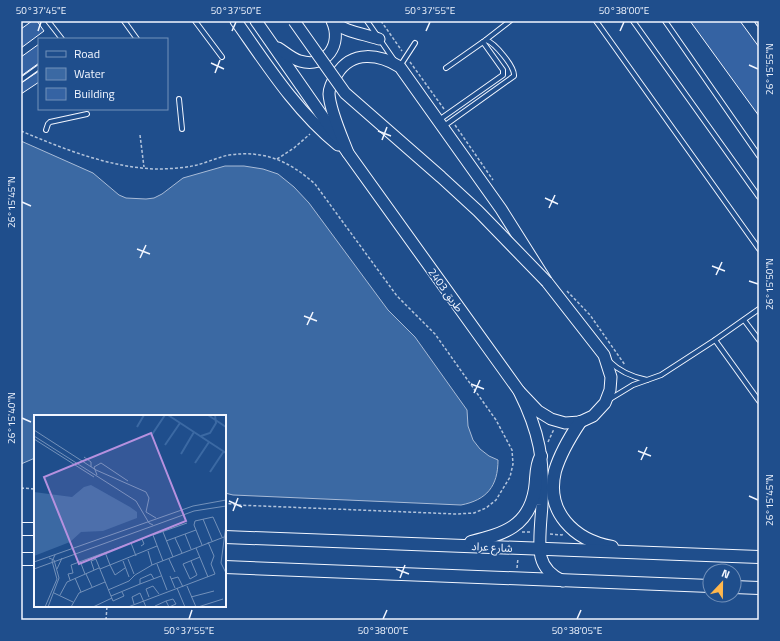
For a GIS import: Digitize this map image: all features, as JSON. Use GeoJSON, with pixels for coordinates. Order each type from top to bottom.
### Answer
{"type":"FeatureCollection","features":[{"type":"Feature","properties":{"kind":"main road"},"geometry":{"type":"LineString","coordinates":[[236,21],[297,106],[317,128],[348,154]]}},
{"type":"Feature","properties":{"kind":"main road","name":"طريق 2403"},"geometry":{"type":"LineString","coordinates":[[256,21],[348,154],[519,391],[530,413],[538,436],[541,456],[543,482],[540,556],[546,569],[562,581]]}},
{"type":"Feature","properties":{"kind":"main road"},"geometry":{"type":"LineString","coordinates":[[271,43],[299,61],[314,62],[328,55],[332,49],[336,34],[332,21]]}},
{"type":"Feature","properties":{"kind":"main road"},"geometry":{"type":"LineString","coordinates":[[332,21],[347,29],[379,39]]}},
{"type":"Feature","properties":{"kind":"main road"},"geometry":{"type":"LineString","coordinates":[[298,24],[345,93],[473,206],[547,282]]}},
{"type":"Feature","properties":{"kind":"main road"},"geometry":{"type":"LineString","coordinates":[[348,154],[332,108],[329,93],[333,81],[340,69],[346,64],[352,60],[365,56],[380,57],[400,67],[501,209],[547,282],[604,355],[611,377],[610,390],[605,403],[593,416],[580,422],[565,423],[551,419],[538,411],[519,391]]}},
{"type":"Feature","properties":{"kind":"main road"},"geometry":{"type":"LineString","coordinates":[[580,422],[562,454],[555,471],[554,495],[563,518],[578,534],[592,541],[641,552]]}},
{"type":"Feature","properties":{"kind":"main road"},"geometry":{"type":"LineString","coordinates":[[459,546],[504,532],[515,526],[525,514],[532,501],[535,489],[537,466],[541,456]]}},
{"type":"Feature","properties":{"kind":"main road"},"geometry":{"type":"LineString","coordinates":[[21,529],[34,530]]}},
{"type":"Feature","properties":{"kind":"main road","name":"شارع عراد"},"geometry":{"type":"LineString","coordinates":[[226,537],[759,557]]}},
{"type":"Feature","properties":{"kind":"main road"},"geometry":{"type":"LineString","coordinates":[[21,559],[34,559]]}},
{"type":"Feature","properties":{"kind":"main road"},"geometry":{"type":"LineString","coordinates":[[226,567],[702,586]]}},
{"type":"Feature","properties":{"kind":"main road"},"geometry":{"type":"LineString","coordinates":[[742,587],[759,588]]}},
{"type":"Feature","properties":{"kind":"lane"},"geometry":{"type":"LineString","coordinates":[[48,21],[61,38]]}},
{"type":"Feature","properties":{"kind":"lane"},"geometry":{"type":"LineString","coordinates":[[124,21],[136,38]]}},
{"type":"Feature","properties":{"kind":"lane"},"geometry":{"type":"LineString","coordinates":[[195,21],[222,57]]}},
{"type":"Feature","properties":{"kind":"lane"},"geometry":{"type":"LineString","coordinates":[[367,21],[400,67],[408,51],[415,43]]}},
{"type":"Feature","properties":{"kind":"lane"},"geometry":{"type":"LineString","coordinates":[[446,68],[485,41],[510,21]]}},
{"type":"Feature","properties":{"kind":"lane"},"geometry":{"type":"LineString","coordinates":[[596,21],[759,249]]}},
{"type":"Feature","properties":{"kind":"lane"},"geometry":{"type":"LineString","coordinates":[[633,21],[759,197]]}},
{"type":"Feature","properties":{"kind":"lane"},"geometry":{"type":"LineString","coordinates":[[665,21],[759,156]]}},
{"type":"Feature","properties":{"kind":"lane"},"geometry":{"type":"LineString","coordinates":[[440,125],[514,76],[514,71],[498,48],[493,43],[485,41]]}},
{"type":"Feature","properties":{"kind":"lane"},"geometry":{"type":"LineString","coordinates":[[440,125],[503,75],[503,70],[485,41]]}},
{"type":"Feature","properties":{"kind":"lane"},"geometry":{"type":"LineString","coordinates":[[21,80],[38,68]]}},
{"type":"Feature","properties":{"kind":"lane"},"geometry":{"type":"LineString","coordinates":[[179,99],[182,129]]}},
{"type":"Feature","properties":{"kind":"lane"},"geometry":{"type":"LineString","coordinates":[[46,130],[50,122],[86,114]]}},
{"type":"Feature","properties":{"kind":"lane"},"geometry":{"type":"LineString","coordinates":[[605,403],[633,385],[662,375],[744,320],[759,308]]}},
{"type":"Feature","properties":{"kind":"lane"},"geometry":{"type":"LineString","coordinates":[[744,320],[759,340]]}},
{"type":"Feature","properties":{"kind":"lane"},"geometry":{"type":"LineString","coordinates":[[715,340],[759,401]]}},
{"type":"Feature","properties":{"kind":"lane"},"geometry":{"type":"LineString","coordinates":[[604,355],[614,366],[626,374],[649,380]]}},
{"type":"Feature","properties":{"kind":"path"},"geometry":{"type":"LineString","coordinates":[[277,159],[294,148],[317,128]]}},
{"type":"Feature","properties":{"kind":"path"},"geometry":{"type":"LineString","coordinates":[[21,131],[88,156],[113,163],[144,168],[176,168],[196,165],[229,156],[248,154],[277,159],[298,170],[315,184],[397,296],[435,334],[496,420],[512,450],[513,464],[510,477],[496,500],[486,508],[474,512],[448,513],[237,505],[226,503]]}},
{"type":"Feature","properties":{"kind":"path"},"geometry":{"type":"LineString","coordinates":[[140,135],[144,168]]}},
{"type":"Feature","properties":{"kind":"path"},"geometry":{"type":"LineString","coordinates":[[548,442],[558,421]]}},
{"type":"Feature","properties":{"kind":"path"},"geometry":{"type":"LineString","coordinates":[[21,488],[34,489]]}},
{"type":"Feature","properties":{"kind":"path"},"geometry":{"type":"LineString","coordinates":[[517,579],[518,548]]}},
{"type":"Feature","properties":{"kind":"path"},"geometry":{"type":"LineString","coordinates":[[106,620],[107,607]]}},
{"type":"Feature","properties":{"kind":"water"},"geometry":{"type":"Polygon","coordinates":[[[21,141],[93,173],[119,195],[126,198],[154,198],[162,194],[183,178],[225,166],[244,166],[263,169],[278,174],[294,187],[309,203],[388,310],[415,337],[467,410],[468,426],[473,440],[480,449],[489,456],[498,460],[496,477],[489,490],[478,500],[461,505],[233,495],[226,493],[226,415],[34,415],[34,458],[21,464],[21,141]]]}},
{"type":"Feature","properties":{"kind":"building"},"geometry":{"type":"Polygon","coordinates":[[[32,21],[37,21],[44,31],[21,48],[21,29],[32,21]]]}},
{"type":"Feature","properties":{"kind":"building"},"geometry":{"type":"Polygon","coordinates":[[[690,21],[740,21],[759,47],[759,116],[690,21]]]}},
{"type":"Feature","properties":{"kind":"building"},"geometry":{"type":"Polygon","coordinates":[[[38,45],[38,64],[21,76],[21,57],[38,45]]]}},
{"type":"Feature","properties":{"kind":"building"},"geometry":{"type":"Polygon","coordinates":[[[38,72],[38,83],[21,94],[21,83],[38,72]]]}}]}
